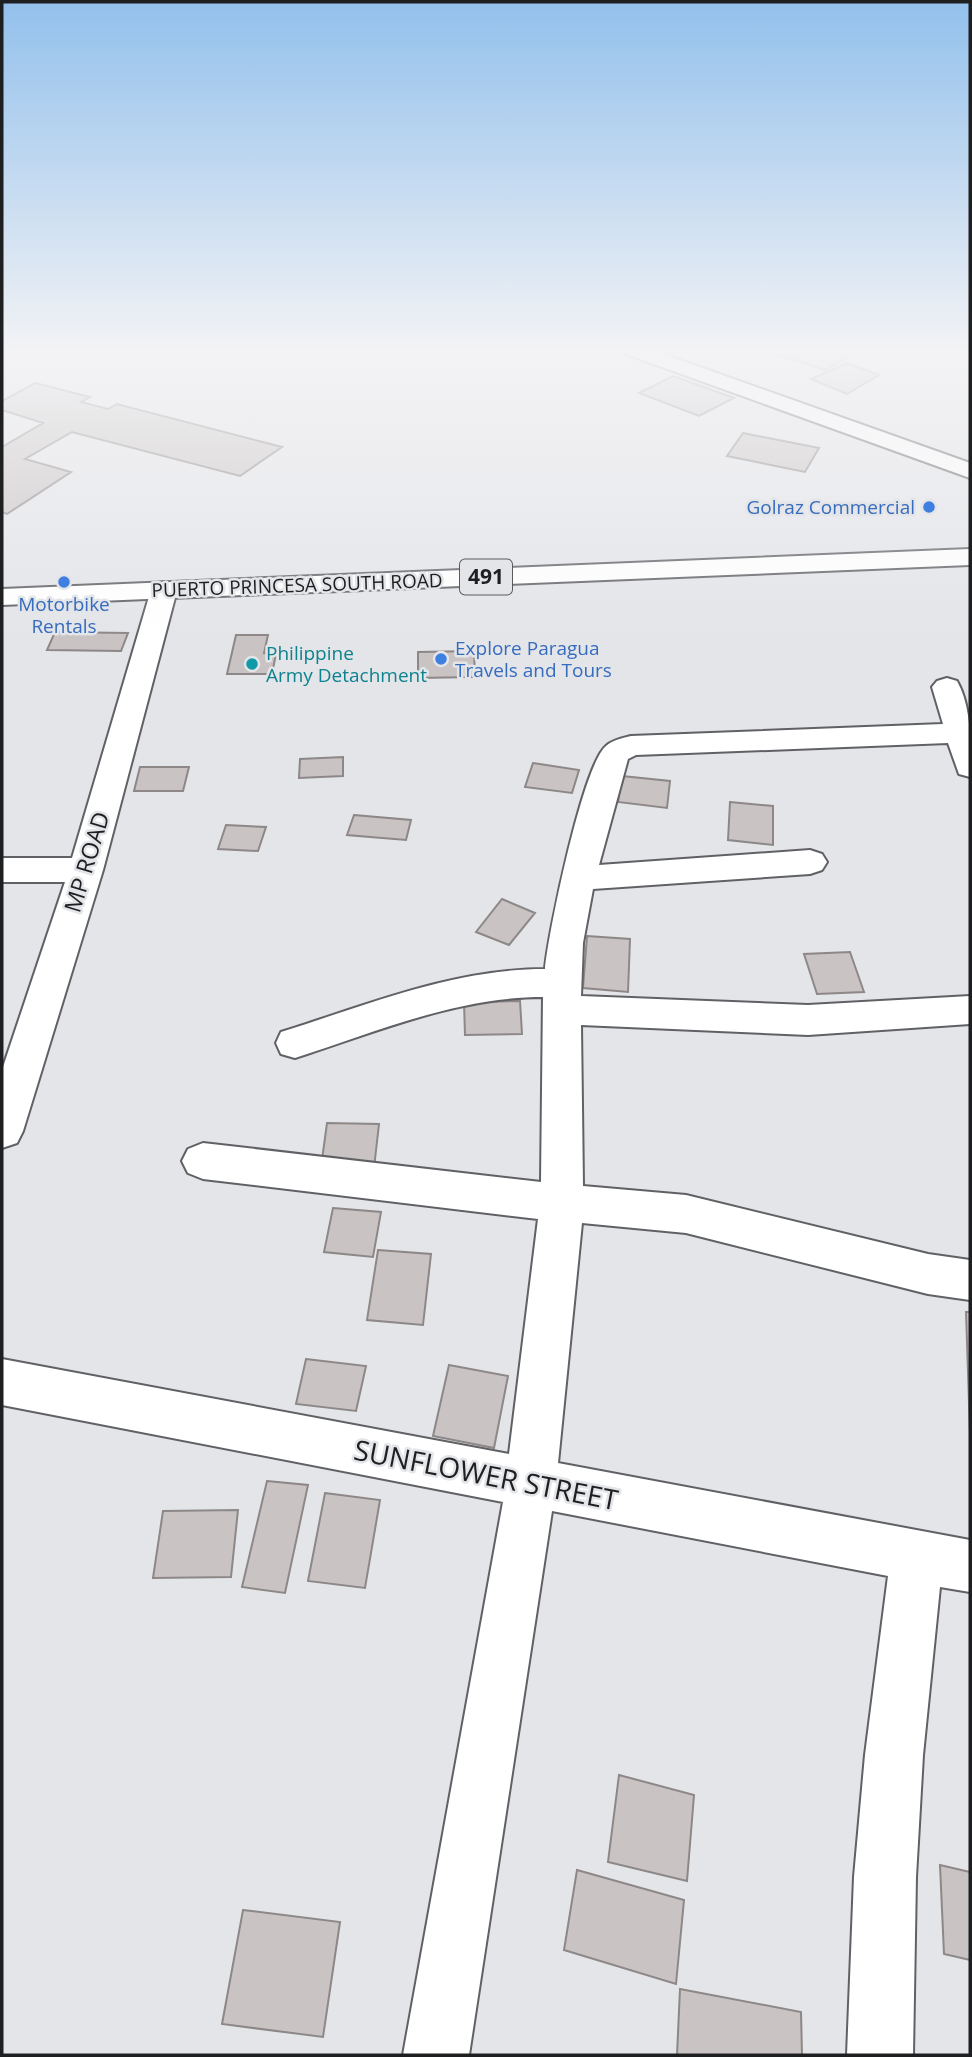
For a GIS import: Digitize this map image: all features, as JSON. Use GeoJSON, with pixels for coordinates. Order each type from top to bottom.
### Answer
{"type":"FeatureCollection","features":[{"type":"Feature","properties":{"kind":"street"},"geometry":{"type":"LineString","coordinates":[[900,446],[970,471]]}},
{"type":"Feature","properties":{"kind":"street","name":"PUERTO PRINCESA SOUTH ROAD"},"geometry":{"type":"LineString","coordinates":[[2,597],[970,557]]}},
{"type":"Feature","properties":{"kind":"street","name":"MP ROAD"},"geometry":{"type":"LineString","coordinates":[[2,1131],[86,870],[164,590]]}},
{"type":"Feature","properties":{"kind":"street"},"geometry":{"type":"LineString","coordinates":[[947,687],[970,767]]}},
{"type":"Feature","properties":{"kind":"street"},"geometry":{"type":"LineString","coordinates":[[436,2055],[531,1484],[562,1203],[561,997],[565,943],[578,878],[610,762],[624,748],[961,733]]}},
{"type":"Feature","properties":{"kind":"street"},"geometry":{"type":"LineString","coordinates":[[578,878],[810,862]]}},
{"type":"Feature","properties":{"kind":"street"},"geometry":{"type":"LineString","coordinates":[[2,870],[86,870]]}},
{"type":"Feature","properties":{"kind":"street"},"geometry":{"type":"LineString","coordinates":[[295,1043],[453,992],[518,983],[561,997],[808,1020],[970,1010]]}},
{"type":"Feature","properties":{"kind":"street"},"geometry":{"type":"LineString","coordinates":[[203,1161],[562,1203],[686,1214],[928,1274],[970,1280]]}},
{"type":"Feature","properties":{"kind":"street","name":"SUNFLOWER STREET"},"geometry":{"type":"LineString","coordinates":[[2,1382],[944,1560]]}},
{"type":"Feature","properties":{"kind":"street"},"geometry":{"type":"LineString","coordinates":[[880,2055],[885,1877],[894,1755],[944,1560]]}},
{"type":"Feature","properties":{"kind":"building"},"geometry":{"type":"Polygon","coordinates":[[[48,446],[25,459],[71,472],[7,514],[2,512],[2,447],[48,446]]]}},
{"type":"Feature","properties":{"kind":"building"},"geometry":{"type":"Polygon","coordinates":[[[125,446],[282,447],[240,476],[125,446]]]}},
{"type":"Feature","properties":{"kind":"building"},"geometry":{"type":"Polygon","coordinates":[[[734,446],[819,448],[805,472],[727,456],[734,446]]]}},
{"type":"Feature","properties":{"kind":"building"},"geometry":{"type":"Polygon","coordinates":[[[55,632],[128,633],[121,651],[47,650],[55,632]]]}},
{"type":"Feature","properties":{"kind":"building","name":"Philippine Army Detachment"},"geometry":{"type":"Polygon","coordinates":[[[236,635],[268,635],[264,653],[276,654],[272,674],[227,674],[236,635]]]}},
{"type":"Feature","properties":{"kind":"building"},"geometry":{"type":"Polygon","coordinates":[[[474,651],[475,677],[418,678],[418,652],[474,651]]]}},
{"type":"Feature","properties":{"kind":"building"},"geometry":{"type":"Polygon","coordinates":[[[343,757],[343,776],[299,778],[300,759],[343,757]]]}},
{"type":"Feature","properties":{"kind":"building"},"geometry":{"type":"Polygon","coordinates":[[[533,763],[579,770],[572,793],[525,787],[533,763]]]}},
{"type":"Feature","properties":{"kind":"building"},"geometry":{"type":"Polygon","coordinates":[[[140,767],[189,767],[183,791],[134,791],[140,767]]]}},
{"type":"Feature","properties":{"kind":"building"},"geometry":{"type":"Polygon","coordinates":[[[622,776],[670,781],[667,808],[618,802],[622,776]]]}},
{"type":"Feature","properties":{"kind":"building"},"geometry":{"type":"Polygon","coordinates":[[[730,802],[773,806],[773,845],[728,840],[730,802]]]}},
{"type":"Feature","properties":{"kind":"building"},"geometry":{"type":"Polygon","coordinates":[[[354,815],[411,820],[406,840],[347,835],[354,815]]]}},
{"type":"Feature","properties":{"kind":"building"},"geometry":{"type":"Polygon","coordinates":[[[226,825],[266,827],[258,851],[218,849],[226,825]]]}},
{"type":"Feature","properties":{"kind":"building"},"geometry":{"type":"Polygon","coordinates":[[[502,899],[535,913],[509,945],[476,932],[502,899]]]}},
{"type":"Feature","properties":{"kind":"building"},"geometry":{"type":"Polygon","coordinates":[[[587,936],[630,939],[628,992],[583,988],[587,936]]]}},
{"type":"Feature","properties":{"kind":"building"},"geometry":{"type":"Polygon","coordinates":[[[850,952],[864,992],[817,994],[804,954],[850,952]]]}},
{"type":"Feature","properties":{"kind":"building"},"geometry":{"type":"Polygon","coordinates":[[[520,1001],[522,1034],[465,1035],[464,1002],[520,1001]]]}},
{"type":"Feature","properties":{"kind":"building"},"geometry":{"type":"Polygon","coordinates":[[[327,1123],[379,1124],[374,1168],[321,1167],[327,1123]]]}},
{"type":"Feature","properties":{"kind":"building"},"geometry":{"type":"Polygon","coordinates":[[[333,1208],[381,1212],[373,1257],[324,1252],[333,1208]]]}},
{"type":"Feature","properties":{"kind":"building"},"geometry":{"type":"Polygon","coordinates":[[[378,1250],[431,1254],[423,1325],[367,1320],[378,1250]]]}},
{"type":"Feature","properties":{"kind":"building"},"geometry":{"type":"Polygon","coordinates":[[[966,1312],[970,1312],[970,1434],[966,1312]]]}},
{"type":"Feature","properties":{"kind":"building"},"geometry":{"type":"Polygon","coordinates":[[[306,1359],[366,1366],[356,1411],[296,1404],[306,1359]]]}},
{"type":"Feature","properties":{"kind":"building"},"geometry":{"type":"Polygon","coordinates":[[[449,1365],[508,1376],[494,1448],[433,1436],[449,1365]]]}},
{"type":"Feature","properties":{"kind":"building"},"geometry":{"type":"Polygon","coordinates":[[[267,1481],[308,1485],[285,1593],[242,1587],[267,1481]]]}},
{"type":"Feature","properties":{"kind":"building"},"geometry":{"type":"Polygon","coordinates":[[[325,1493],[380,1500],[365,1588],[308,1581],[325,1493]]]}},
{"type":"Feature","properties":{"kind":"building"},"geometry":{"type":"Polygon","coordinates":[[[238,1510],[231,1577],[153,1578],[163,1511],[238,1510]]]}},
{"type":"Feature","properties":{"kind":"building"},"geometry":{"type":"Polygon","coordinates":[[[619,1775],[694,1795],[687,1881],[608,1862],[619,1775]]]}},
{"type":"Feature","properties":{"kind":"building"},"geometry":{"type":"Polygon","coordinates":[[[940,1865],[970,1872],[970,1960],[944,1954],[940,1865]]]}},
{"type":"Feature","properties":{"kind":"building"},"geometry":{"type":"Polygon","coordinates":[[[577,1870],[684,1900],[676,1984],[564,1950],[577,1870]]]}},
{"type":"Feature","properties":{"kind":"building"},"geometry":{"type":"Polygon","coordinates":[[[243,1910],[340,1922],[323,2037],[222,2024],[243,1910]]]}},
{"type":"Feature","properties":{"kind":"building"},"geometry":{"type":"Polygon","coordinates":[[[680,1989],[801,2012],[802,2055],[677,2055],[680,1989]]]}},
{"type":"Feature","properties":{"kind":"place","name":"Golraz Commercial"},"geometry":{"type":"Point","coordinates":[929,507]}},
{"type":"Feature","properties":{"kind":"place","name":"Motorbike Rentals"},"geometry":{"type":"Point","coordinates":[64,582]}},
{"type":"Feature","properties":{"kind":"place","name":"Explore Paragua Travels and Tours"},"geometry":{"type":"Point","coordinates":[441,659]}},
{"type":"Feature","properties":{"kind":"place","name":"Philippine Army Detachment"},"geometry":{"type":"Point","coordinates":[252,664]}}]}
